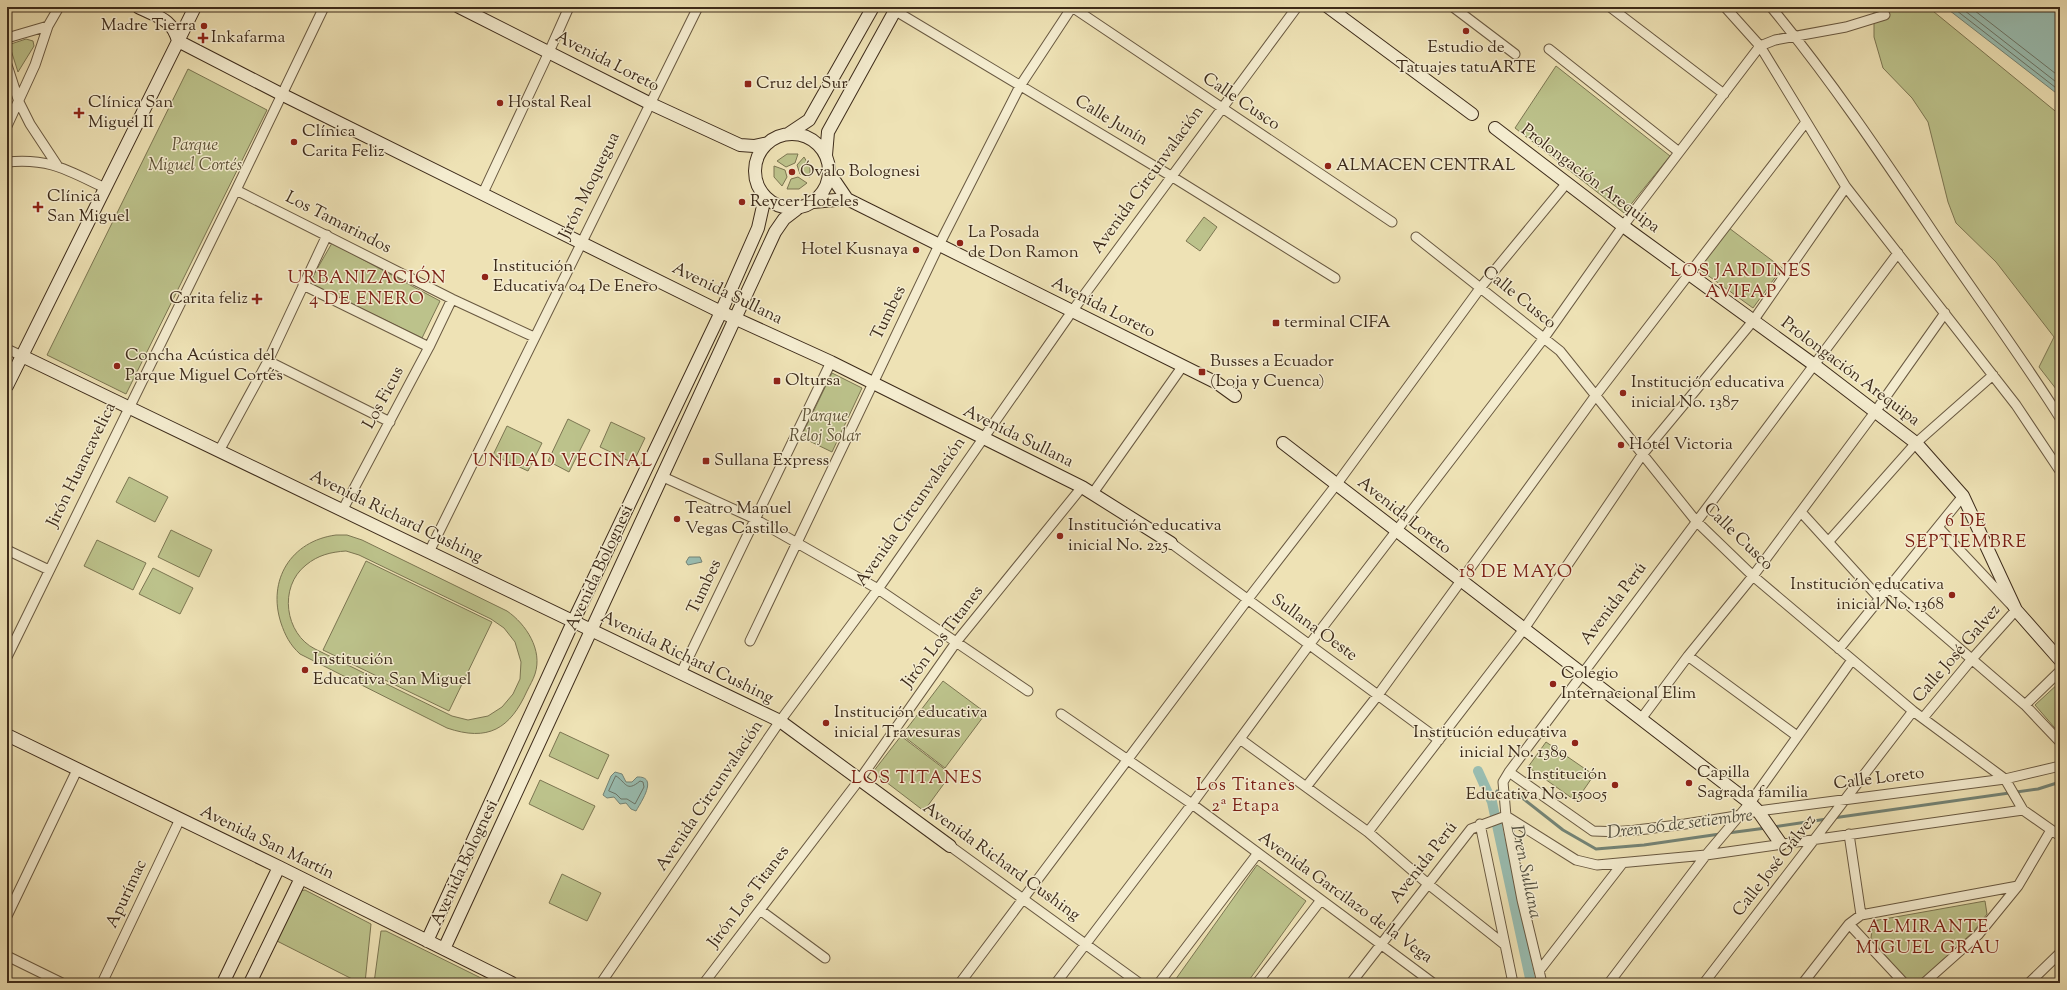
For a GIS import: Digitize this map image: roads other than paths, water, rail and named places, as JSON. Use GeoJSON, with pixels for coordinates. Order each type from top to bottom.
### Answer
{"type":"FeatureCollection","features":[{"type":"Feature","properties":{"kind":"street"},"geometry":{"type":"LineString","coordinates":[[7,126],[19,102],[48,26],[59,7]]}},
{"type":"Feature","properties":{"kind":"street"},"geometry":{"type":"LineString","coordinates":[[138,7],[170,23],[175,31],[178,42]]}},
{"type":"Feature","properties":{"kind":"street"},"geometry":{"type":"LineString","coordinates":[[7,386],[195,7]]}},
{"type":"Feature","properties":{"kind":"street","name":"Jirón Huancavelica"},"geometry":{"type":"LineString","coordinates":[[7,657],[324,7]]}},
{"type":"Feature","properties":{"kind":"street","name":"Avenida Loreto"},"geometry":{"type":"LineString","coordinates":[[459,7],[649,103],[740,145],[754,146],[768,143]]}},
{"type":"Feature","properties":{"kind":"street"},"geometry":{"type":"LineString","coordinates":[[483,193],[549,52],[568,7]]}},
{"type":"Feature","properties":{"kind":"street","name":"Jirón Moquegua"},"geometry":{"type":"LineString","coordinates":[[429,552],[649,103],[698,7]]}},
{"type":"Feature","properties":{"kind":"street"},"geometry":{"type":"LineString","coordinates":[[788,134],[809,120],[873,7]]}},
{"type":"Feature","properties":{"kind":"street","name":"Tumbes"},"geometry":{"type":"LineString","coordinates":[[750,641],[939,245],[1020,86],[1072,7]]}},
{"type":"Feature","properties":{"kind":"street","name":"Calle Cusco"},"geometry":{"type":"LineString","coordinates":[[1072,7],[1392,222]]}},
{"type":"Feature","properties":{"kind":"street","name":"Avenida Circunvalación"},"geometry":{"type":"LineString","coordinates":[[601,983],[780,722],[878,589],[982,438],[1073,310],[1297,7]]}},
{"type":"Feature","properties":{"kind":"street"},"geometry":{"type":"LineString","coordinates":[[1328,7],[1472,114]]}},
{"type":"Feature","properties":{"kind":"street"},"geometry":{"type":"LineString","coordinates":[[1453,7],[1515,54]]}},
{"type":"Feature","properties":{"kind":"street"},"geometry":{"type":"LineString","coordinates":[[1610,7],[1724,94]]}},
{"type":"Feature","properties":{"kind":"street"},"geometry":{"type":"LineString","coordinates":[[1725,7],[1760,46],[1846,187],[2016,405],[2060,471]]}},
{"type":"Feature","properties":{"kind":"street"},"geometry":{"type":"LineString","coordinates":[[1771,7],[1795,36],[1863,127],[1938,239],[2035,378],[2060,418]]}},
{"type":"Feature","properties":{"kind":"street"},"geometry":{"type":"LineString","coordinates":[[826,155],[821,146],[811,138],[799,134],[788,134],[777,137],[768,143],[757,159],[755,168],[758,184],[765,197],[780,207],[797,209],[813,202],[846,199],[830,174],[826,155],[828,132],[894,8]]}},
{"type":"Feature","properties":{"kind":"street","name":"Calle Junín"},"geometry":{"type":"LineString","coordinates":[[894,8],[1020,86],[1171,176],[1335,278]]}},
{"type":"Feature","properties":{"kind":"street"},"geometry":{"type":"LineString","coordinates":[[1056,983],[1310,645],[1544,338],[1623,226],[1760,46],[1775,40],[1846,27],[1885,15]]}},
{"type":"Feature","properties":{"kind":"street"},"geometry":{"type":"LineString","coordinates":[[7,38],[48,26]]}},
{"type":"Feature","properties":{"kind":"street","name":"Avenida Sullana"},"geometry":{"type":"LineString","coordinates":[[178,42],[721,312],[831,362],[1082,487],[1171,543]]}},
{"type":"Feature","properties":{"kind":"street"},"geometry":{"type":"LineString","coordinates":[[1549,49],[1679,152]]}},
{"type":"Feature","properties":{"kind":"street"},"geometry":{"type":"LineString","coordinates":[[7,65],[19,102],[36,135],[57,165]]}},
{"type":"Feature","properties":{"kind":"street"},"geometry":{"type":"LineString","coordinates":[[1306,787],[1378,695],[1596,395],[1806,122]]}},
{"type":"Feature","properties":{"kind":"street","name":"Prolongación Arequipa"},"geometry":{"type":"LineString","coordinates":[[1495,128],[1566,184],[1813,364],[1916,443],[1963,496],[2016,610],[2060,660]]}},
{"type":"Feature","properties":{"kind":"street","name":"Avenida Loreto"},"geometry":{"type":"LineString","coordinates":[[740,145],[749,156],[755,168]]}},
{"type":"Feature","properties":{"kind":"street"},"geometry":{"type":"LineString","coordinates":[[7,162],[32,160],[57,165],[105,188]]}},
{"type":"Feature","properties":{"kind":"street"},"geometry":{"type":"LineString","coordinates":[[813,202],[825,190],[830,174]]}},
{"type":"Feature","properties":{"kind":"street"},"geometry":{"type":"LineString","coordinates":[[960,983],[1127,759],[1336,484],[1481,287],[1566,184]]}},
{"type":"Feature","properties":{"kind":"street"},"geometry":{"type":"LineString","coordinates":[[1368,832],[1524,629],[1642,455],[1753,321],[1846,187]]}},
{"type":"Feature","properties":{"kind":"street","name":"Los Tamarindos"},"geometry":{"type":"LineString","coordinates":[[236,190],[452,299],[534,337]]}},
{"type":"Feature","properties":{"kind":"street","name":"Avenida Bolognesi"},"geometry":{"type":"LineString","coordinates":[[427,941],[573,622],[721,312],[758,228],[765,197]]}},
{"type":"Feature","properties":{"kind":"street","name":"Avenida Loreto"},"geometry":{"type":"LineString","coordinates":[[846,199],[1073,310],[1182,367],[1217,383],[1235,396]]}},
{"type":"Feature","properties":{"kind":"street","name":"Avenida Bolognesi"},"geometry":{"type":"LineString","coordinates":[[444,949],[661,476],[775,232],[784,219],[797,209]]}},
{"type":"Feature","properties":{"kind":"street"},"geometry":{"type":"LineString","coordinates":[[219,451],[268,360],[327,235]]}},
{"type":"Feature","properties":{"kind":"street","name":"Calle Cusco"},"geometry":{"type":"LineString","coordinates":[[1416,237],[1560,351],[1696,521],[1753,576],[1913,711],[2005,779],[2023,810],[2060,836]]}},
{"type":"Feature","properties":{"kind":"street","name":"Avenida Perú"},"geometry":{"type":"LineString","coordinates":[[1351,983],[1471,829],[1504,817],[1503,786],[1509,772],[1813,364],[1898,253]]}},
{"type":"Feature","properties":{"kind":"street"},"geometry":{"type":"LineString","coordinates":[[303,285],[429,347]]}},
{"type":"Feature","properties":{"kind":"street","name":"Los Ficus"},"geometry":{"type":"LineString","coordinates":[[342,510],[390,422],[452,299]]}},
{"type":"Feature","properties":{"kind":"street"},"geometry":{"type":"LineString","coordinates":[[1641,720],[1688,656],[1753,576],[1801,512],[1875,412],[1945,313]]}},
{"type":"Feature","properties":{"kind":"street","name":"Avenida Richard Cushing"},"geometry":{"type":"LineString","coordinates":[[7,349],[780,722],[860,779],[1022,900],[1139,983]]}},
{"type":"Feature","properties":{"kind":"street"},"geometry":{"type":"LineString","coordinates":[[268,360],[390,422]]}},
{"type":"Feature","properties":{"kind":"street","name":"Tumbes"},"geometry":{"type":"LineString","coordinates":[[681,674],[706,625],[754,519],[831,362]]}},
{"type":"Feature","properties":{"kind":"street"},"geometry":{"type":"LineString","coordinates":[[1093,494],[1182,367]]}},
{"type":"Feature","properties":{"kind":"street"},"geometry":{"type":"LineString","coordinates":[[1829,541],[1916,443],[1993,375]]}},
{"type":"Feature","properties":{"kind":"street","name":"Avenida Loreto"},"geometry":{"type":"LineString","coordinates":[[1283,443],[1754,807],[1781,844]]}},
{"type":"Feature","properties":{"kind":"street"},"geometry":{"type":"LineString","coordinates":[[661,476],[754,519],[878,589],[1028,691]]}},
{"type":"Feature","properties":{"kind":"street","name":"Jirón Los Titanes"},"geometry":{"type":"LineString","coordinates":[[704,983],[860,779],[956,641],[1082,487]]}},
{"type":"Feature","properties":{"kind":"street"},"geometry":{"type":"LineString","coordinates":[[1839,649],[1963,496]]}},
{"type":"Feature","properties":{"kind":"street"},"geometry":{"type":"LineString","coordinates":[[1801,512],[1829,541],[1880,599]]}},
{"type":"Feature","properties":{"kind":"street"},"geometry":{"type":"LineString","coordinates":[[1938,527],[2016,610]]}},
{"type":"Feature","properties":{"kind":"street","name":"Sullana Oeste"},"geometry":{"type":"LineString","coordinates":[[1171,543],[1439,740]]}},
{"type":"Feature","properties":{"kind":"street"},"geometry":{"type":"LineString","coordinates":[[7,550],[49,570]]}},
{"type":"Feature","properties":{"kind":"street"},"geometry":{"type":"LineString","coordinates":[[1889,588],[2025,706],[2060,742]]}},
{"type":"Feature","properties":{"kind":"street","name":"Calle José Galvez"},"geometry":{"type":"LineString","coordinates":[[1922,718],[2016,610]]}},
{"type":"Feature","properties":{"kind":"street"},"geometry":{"type":"LineString","coordinates":[[1688,656],[1797,736]]}},
{"type":"Feature","properties":{"kind":"street"},"geometry":{"type":"LineString","coordinates":[[1608,983],[1706,855],[1739,816],[1754,807],[1797,736],[1852,660]]}},
{"type":"Feature","properties":{"kind":"street"},"geometry":{"type":"LineString","coordinates":[[2025,706],[2060,671]]}},
{"type":"Feature","properties":{"kind":"street","name":"Calle José Gálvez"},"geometry":{"type":"LineString","coordinates":[[1704,983],[1847,799],[1913,711]]}},
{"type":"Feature","properties":{"kind":"street","name":"Avenida Garcilazo de la Vega"},"geometry":{"type":"LineString","coordinates":[[1061,714],[1192,804],[1434,983]]}},
{"type":"Feature","properties":{"kind":"street","name":"Avenida San Martín"},"geometry":{"type":"LineString","coordinates":[[7,735],[279,867],[512,983]]}},
{"type":"Feature","properties":{"kind":"street"},"geometry":{"type":"LineString","coordinates":[[1240,739],[1368,832],[1428,884],[1505,945]]}},
{"type":"Feature","properties":{"kind":"street","name":"Calle Loreto"},"geometry":{"type":"LineString","coordinates":[[1754,807],[1847,799],[2005,779],[2060,766]]}},
{"type":"Feature","properties":{"kind":"street"},"geometry":{"type":"LineString","coordinates":[[7,916],[77,770]]}},
{"type":"Feature","properties":{"kind":"street"},"geometry":{"type":"LineString","coordinates":[[1509,772],[1593,831],[1633,831],[1739,816]]}},
{"type":"Feature","properties":{"kind":"street"},"geometry":{"type":"LineString","coordinates":[[1504,817],[1576,860],[1596,865],[1622,864],[1706,855],[2023,810]]}},
{"type":"Feature","properties":{"kind":"street"},"geometry":{"type":"LineString","coordinates":[[1504,817],[1542,983]]}},
{"type":"Feature","properties":{"kind":"street","name":"Apurímac"},"geometry":{"type":"LineString","coordinates":[[102,983],[180,819]]}},
{"type":"Feature","properties":{"kind":"street"},"geometry":{"type":"LineString","coordinates":[[1484,823],[1513,983]]}},
{"type":"Feature","properties":{"kind":"street"},"geometry":{"type":"LineString","coordinates":[[1924,983],[1978,935],[2018,886],[2051,830]]}},
{"type":"Feature","properties":{"kind":"street"},"geometry":{"type":"LineString","coordinates":[[1849,834],[1862,915]]}},
{"type":"Feature","properties":{"kind":"street"},"geometry":{"type":"LineString","coordinates":[[1159,983],[1258,853]]}},
{"type":"Feature","properties":{"kind":"street"},"geometry":{"type":"LineString","coordinates":[[1539,971],[1622,864]]}},
{"type":"Feature","properties":{"kind":"street"},"geometry":{"type":"LineString","coordinates":[[223,983],[279,867]]}},
{"type":"Feature","properties":{"kind":"street"},"geometry":{"type":"LineString","coordinates":[[250,983],[301,878]]}},
{"type":"Feature","properties":{"kind":"street"},"geometry":{"type":"LineString","coordinates":[[1803,983],[1849,924],[1862,915],[2018,886]]}},
{"type":"Feature","properties":{"kind":"street"},"geometry":{"type":"LineString","coordinates":[[1257,983],[1320,900]]}},
{"type":"Feature","properties":{"kind":"street"},"geometry":{"type":"LineString","coordinates":[[760,910],[825,958]]}},
{"type":"Feature","properties":{"kind":"street"},"geometry":{"type":"LineString","coordinates":[[1849,924],[1904,983]]}},
{"type":"Feature","properties":{"kind":"street"},"geometry":{"type":"LineString","coordinates":[[2029,983],[2060,953]]}},
{"type":"Feature","properties":{"kind":"street"},"geometry":{"type":"LineString","coordinates":[[7,956],[62,983]]}},
{"type":"Feature","properties":{"kind":"water"},"geometry":{"type":"Polygon","coordinates":[[[1945,7],[2060,7],[2060,96],[1945,7]]]}},
{"type":"Feature","properties":{"kind":"water"},"geometry":{"type":"Polygon","coordinates":[[[689,557],[700,557],[702,562],[688,565],[686,562],[689,557]]]}},
{"type":"Feature","properties":{"kind":"water"},"geometry":{"type":"Polygon","coordinates":[[[615,772],[622,774],[626,782],[632,782],[637,777],[643,778],[647,781],[647,790],[636,811],[631,809],[626,803],[620,804],[614,797],[607,798],[603,795],[611,776],[615,772]]]}},
{"type":"Feature","properties":{"kind":"waterway","name":"Dren Sullana"},"geometry":{"type":"LineString","coordinates":[[1478,771],[1492,802],[1531,983]]}},
{"type":"Feature","properties":{"kind":"waterway","name":"Dren 06 de setiembre"},"geometry":{"type":"LineString","coordinates":[[1833,818],[2038,789],[2060,782]]}},
{"type":"Feature","properties":{"kind":"waterway","name":"Dren 06 de setiembre"},"geometry":{"type":"LineString","coordinates":[[1492,802],[1497,791],[1516,793],[1563,830],[1596,849],[1644,845],[1720,834]]}},
{"type":"Feature","properties":{"kind":"waterway","name":"Dren 06 de setiembre"},"geometry":{"type":"LineString","coordinates":[[1773,827],[1827,819]]}},
{"type":"Feature","properties":{"kind":"waterway","name":"Dren 06 de setiembre"},"geometry":{"type":"LineString","coordinates":[[1728,833],[1766,828]]}},
{"type":"Feature","properties":{"kind":"place","name":"Madre Tierra"},"geometry":{"type":"Point","coordinates":[204,26]}},
{"type":"Feature","properties":{"kind":"place","name":"Estudio de Tatuajes tatuARTE"},"geometry":{"type":"Point","coordinates":[1466,31]}},
{"type":"Feature","properties":{"kind":"place","name":"Inkafarma"},"geometry":{"type":"Point","coordinates":[203,38]}},
{"type":"Feature","properties":{"kind":"place","name":"Cruz del Sur"},"geometry":{"type":"Point","coordinates":[748,84]}},
{"type":"Feature","properties":{"kind":"place","name":"Hostal Real"},"geometry":{"type":"Point","coordinates":[500,103]}},
{"type":"Feature","properties":{"kind":"place","name":"Clínica San Miguel II"},"geometry":{"type":"Point","coordinates":[79,113]}},
{"type":"Feature","properties":{"kind":"place","name":"Clínica Carita Feliz"},"geometry":{"type":"Point","coordinates":[294,142]}},
{"type":"Feature","properties":{"kind":"place","name":"ALMACEN CENTRAL"},"geometry":{"type":"Point","coordinates":[1328,166]}},
{"type":"Feature","properties":{"kind":"place","name":"Óvalo Bolognesi"},"geometry":{"type":"Point","coordinates":[792,172]}},
{"type":"Feature","properties":{"kind":"place","name":"Reycer Hoteles"},"geometry":{"type":"Point","coordinates":[742,202]}},
{"type":"Feature","properties":{"kind":"place","name":"Clínica San Miguel"},"geometry":{"type":"Point","coordinates":[38,207]}},
{"type":"Feature","properties":{"kind":"place","name":"La Posada de Don Ramon"},"geometry":{"type":"Point","coordinates":[960,243]}},
{"type":"Feature","properties":{"kind":"place","name":"Hotel Kusnaya"},"geometry":{"type":"Point","coordinates":[916,250]}},
{"type":"Feature","properties":{"kind":"place","name":"Institución Educativa 04 De Enero"},"geometry":{"type":"Point","coordinates":[485,277]}},
{"type":"Feature","properties":{"kind":"place","name":"Carita feliz"},"geometry":{"type":"Point","coordinates":[257,299]}},
{"type":"Feature","properties":{"kind":"place","name":"terminal CIFA"},"geometry":{"type":"Point","coordinates":[1276,323]}},
{"type":"Feature","properties":{"kind":"place","name":"Concha Acústica del Parque Miguel Cortés"},"geometry":{"type":"Point","coordinates":[117,366]}},
{"type":"Feature","properties":{"kind":"place","name":"Busses a Ecuador (Loja y Cuenca)"},"geometry":{"type":"Point","coordinates":[1202,372]}},
{"type":"Feature","properties":{"kind":"place","name":"Oltursa"},"geometry":{"type":"Point","coordinates":[777,381]}},
{"type":"Feature","properties":{"kind":"place","name":"Institución educativa inicial No. 1387"},"geometry":{"type":"Point","coordinates":[1623,393]}},
{"type":"Feature","properties":{"kind":"place","name":"Hotel Victoria"},"geometry":{"type":"Point","coordinates":[1621,445]}},
{"type":"Feature","properties":{"kind":"place","name":"Sullana Express"},"geometry":{"type":"Point","coordinates":[706,461]}},
{"type":"Feature","properties":{"kind":"place","name":"Teatro Manuel Vegas Castillo"},"geometry":{"type":"Point","coordinates":[677,519]}},
{"type":"Feature","properties":{"kind":"place","name":"Institución educativa inicial No. 225"},"geometry":{"type":"Point","coordinates":[1060,536]}},
{"type":"Feature","properties":{"kind":"place","name":"Institución educativa inicial No. 1368"},"geometry":{"type":"Point","coordinates":[1952,595]}},
{"type":"Feature","properties":{"kind":"place","name":"Institución Educativa San Miguel"},"geometry":{"type":"Point","coordinates":[305,670]}},
{"type":"Feature","properties":{"kind":"place","name":"Colegio Internacional Elim"},"geometry":{"type":"Point","coordinates":[1553,684]}},
{"type":"Feature","properties":{"kind":"place","name":"Institución educativa inicial Travesuras"},"geometry":{"type":"Point","coordinates":[826,723]}},
{"type":"Feature","properties":{"kind":"place","name":"Institución educativa inicial No. 1389"},"geometry":{"type":"Point","coordinates":[1575,743]}},
{"type":"Feature","properties":{"kind":"place","name":"Capilla Sagrada familia"},"geometry":{"type":"Point","coordinates":[1689,783]}},
{"type":"Feature","properties":{"kind":"place","name":"Institución Educativa No. 15005"},"geometry":{"type":"Point","coordinates":[1615,785]}},
{"type":"Feature","properties":{"kind":"district","name":"LOS JARDINES AVIFAP"},"geometry":{"type":"Point","coordinates":[1741,282]}},
{"type":"Feature","properties":{"kind":"district","name":"URBANIZACIÓN 4 DE ENERO"},"geometry":{"type":"Point","coordinates":[367,289]}},
{"type":"Feature","properties":{"kind":"district","name":"UNIDAD VECINAL"},"geometry":{"type":"Point","coordinates":[563,462]}},
{"type":"Feature","properties":{"kind":"district","name":"6 DE SEPTIEMBRE"},"geometry":{"type":"Point","coordinates":[1966,532]}},
{"type":"Feature","properties":{"kind":"district","name":"18 DE MAYO"},"geometry":{"type":"Point","coordinates":[1516,573]}},
{"type":"Feature","properties":{"kind":"district","name":"LOS TITANES"},"geometry":{"type":"Point","coordinates":[917,779]}},
{"type":"Feature","properties":{"kind":"district","name":"Los Titanes 2ª Etapa"},"geometry":{"type":"Point","coordinates":[1246,796]}},
{"type":"Feature","properties":{"kind":"district","name":"ALMIRANTE MIGUEL GRAU"},"geometry":{"type":"Point","coordinates":[1928,938]}},
{"type":"Feature","properties":{"kind":"park label","name":"Parque Miguel Cortés"},"geometry":{"type":"Point","coordinates":[195,156]}},
{"type":"Feature","properties":{"kind":"park label","name":"Parque Reloj Solar"},"geometry":{"type":"Point","coordinates":[825,427]}}]}
